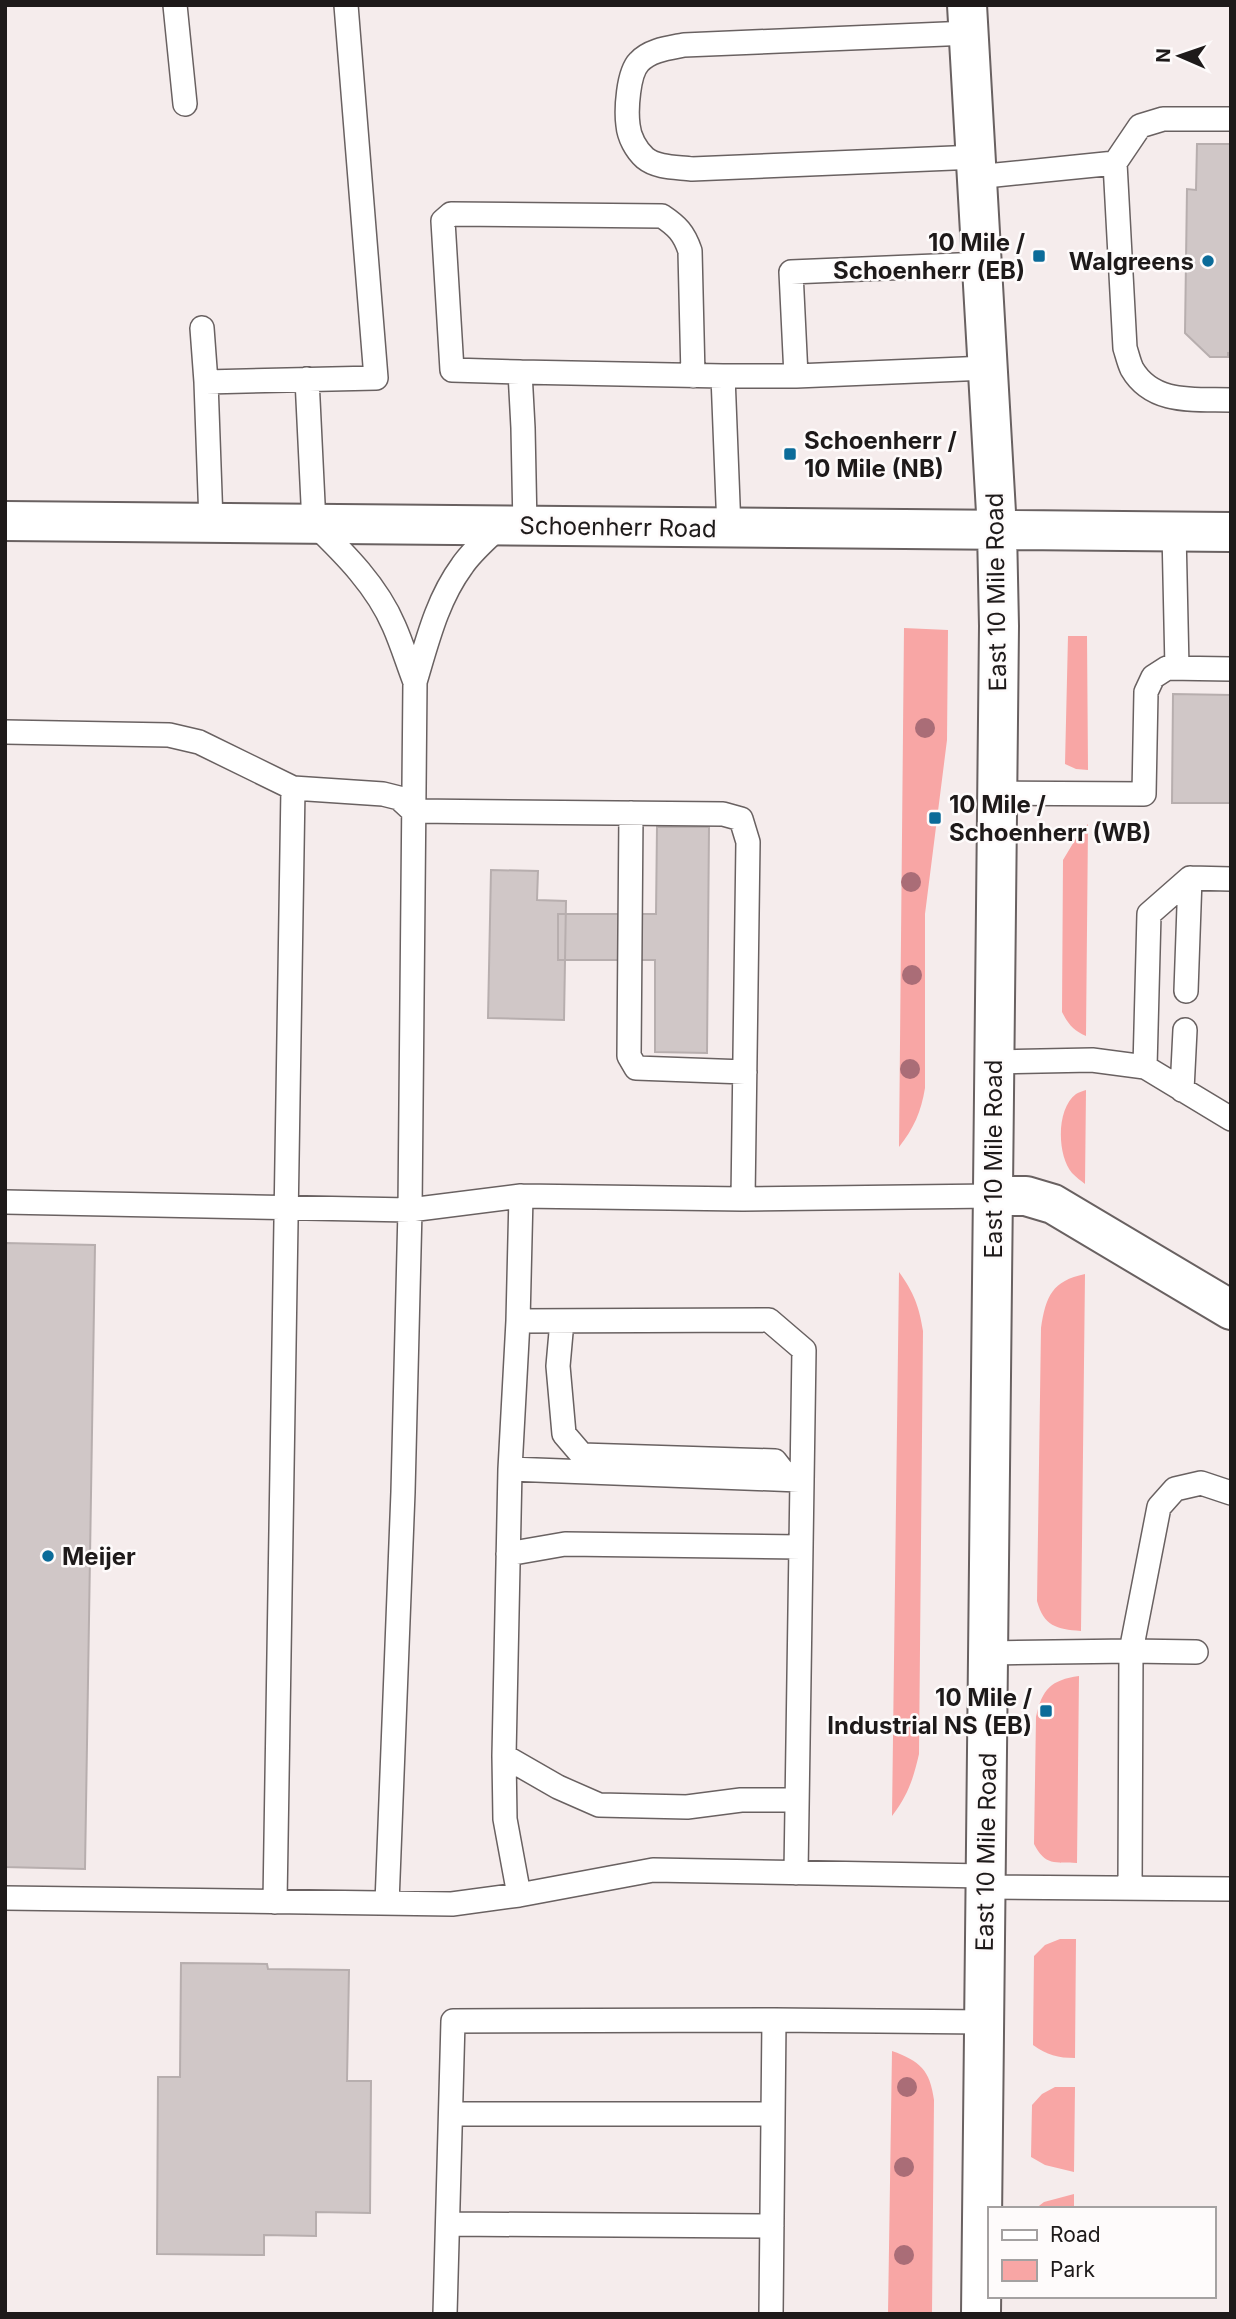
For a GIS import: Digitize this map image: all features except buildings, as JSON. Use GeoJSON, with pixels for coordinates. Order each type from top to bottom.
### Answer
{"type":"FeatureCollection","features":[{"type":"Feature","properties":{"kind":"main road","name":"East 10 Mile Road"},"geometry":{"type":"LineString","coordinates":[[968,19],[997,530],[999,626],[981,2314]]}},
{"type":"Feature","properties":{"kind":"main road","name":"Schoenherr Road"},"geometry":{"type":"LineString","coordinates":[[5,521],[1231,532]]}},
{"type":"Feature","properties":{"kind":"main road"},"geometry":{"type":"LineString","coordinates":[[993,1196],[1026,1196],[1052,1204],[1231,1310]]}},
{"type":"Feature","properties":{"kind":"lane"},"geometry":{"type":"LineString","coordinates":[[175,5],[186,104]]}},
{"type":"Feature","properties":{"kind":"lane"},"geometry":{"type":"LineString","coordinates":[[206,382],[376,378],[346,5]]}},
{"type":"Feature","properties":{"kind":"lane"},"geometry":{"type":"LineString","coordinates":[[968,19],[684,45],[658,51],[638,62],[629,86],[628,125],[633,144],[647,160],[666,166],[692,169],[1115,163]]}},
{"type":"Feature","properties":{"kind":"lane"},"geometry":{"type":"LineString","coordinates":[[1231,119],[1163,119],[1140,126],[1115,163],[1125,348],[1132,369],[1154,392],[1178,399],[1231,400]]}},
{"type":"Feature","properties":{"kind":"lane"},"geometry":{"type":"LineString","coordinates":[[693,376],[690,251],[686,237],[679,228],[662,216],[451,214],[443,222],[452,370],[693,376],[796,376],[987,368]]}},
{"type":"Feature","properties":{"kind":"lane"},"geometry":{"type":"LineString","coordinates":[[796,376],[791,272],[982,264]]}},
{"type":"Feature","properties":{"kind":"lane"},"geometry":{"type":"LineString","coordinates":[[202,328],[211,523]]}},
{"type":"Feature","properties":{"kind":"lane"},"geometry":{"type":"LineString","coordinates":[[387,1903],[403,1492],[410,1210],[415,682],[430,630],[445,593],[463,564],[512,526],[523,428],[520,372]]}},
{"type":"Feature","properties":{"kind":"lane"},"geometry":{"type":"LineString","coordinates":[[723,376],[729,529]]}},
{"type":"Feature","properties":{"kind":"lane"},"geometry":{"type":"LineString","coordinates":[[307,379],[314,524],[348,557],[371,587],[394,624],[415,682]]}},
{"type":"Feature","properties":{"kind":"lane"},"geometry":{"type":"LineString","coordinates":[[1174,532],[1177,668]]}},
{"type":"Feature","properties":{"kind":"lane"},"geometry":{"type":"LineString","coordinates":[[997,793],[1144,794],[1146,692],[1153,677],[1167,668],[1231,669]]}},
{"type":"Feature","properties":{"kind":"lane"},"geometry":{"type":"LineString","coordinates":[[5,732],[169,735],[199,742],[293,788],[383,794],[398,798],[413,811],[723,814],[741,819],[748,842],[743,1199]]}},
{"type":"Feature","properties":{"kind":"lane"},"geometry":{"type":"LineString","coordinates":[[275,1902],[293,788]]}},
{"type":"Feature","properties":{"kind":"lane"},"geometry":{"type":"LineString","coordinates":[[631,813],[629,1056],[636,1068],[745,1072]]}},
{"type":"Feature","properties":{"kind":"lane"},"geometry":{"type":"LineString","coordinates":[[1145,1068],[1149,914],[1191,878],[1231,879]]}},
{"type":"Feature","properties":{"kind":"lane"},"geometry":{"type":"LineString","coordinates":[[1186,991],[1191,878]]}},
{"type":"Feature","properties":{"kind":"lane"},"geometry":{"type":"LineString","coordinates":[[1182,1090],[1185,1030]]}},
{"type":"Feature","properties":{"kind":"lane"},"geometry":{"type":"LineString","coordinates":[[994,1062],[1092,1060],[1145,1068],[1231,1119]]}},
{"type":"Feature","properties":{"kind":"lane"},"geometry":{"type":"LineString","coordinates":[[5,1202],[410,1210],[521,1196],[743,1199],[993,1196]]}},
{"type":"Feature","properties":{"kind":"lane"},"geometry":{"type":"LineString","coordinates":[[519,1895],[505,1819],[504,1756],[510,1469],[521,1196]]}},
{"type":"Feature","properties":{"kind":"lane"},"geometry":{"type":"LineString","coordinates":[[518,1321],[769,1320],[804,1350],[796,1480],[801,1547],[796,1873]]}},
{"type":"Feature","properties":{"kind":"lane"},"geometry":{"type":"LineString","coordinates":[[562,1321],[558,1366],[564,1434],[583,1455],[775,1461],[796,1480]]}},
{"type":"Feature","properties":{"kind":"lane"},"geometry":{"type":"LineString","coordinates":[[510,1469],[796,1480]]}},
{"type":"Feature","properties":{"kind":"lane"},"geometry":{"type":"LineString","coordinates":[[1130,1888],[1131,1651],[1159,1507],[1175,1489],[1201,1483],[1231,1493]]}},
{"type":"Feature","properties":{"kind":"lane"},"geometry":{"type":"LineString","coordinates":[[508,1554],[565,1544],[801,1547]]}},
{"type":"Feature","properties":{"kind":"lane"},"geometry":{"type":"LineString","coordinates":[[989,1653],[1196,1652]]}},
{"type":"Feature","properties":{"kind":"lane"},"geometry":{"type":"LineString","coordinates":[[504,1756],[558,1787],[599,1805],[687,1807],[741,1800],[797,1800]]}},
{"type":"Feature","properties":{"kind":"lane"},"geometry":{"type":"LineString","coordinates":[[5,1898],[452,1904],[519,1895],[653,1870],[796,1873],[1130,1888],[1231,1889]]}},
{"type":"Feature","properties":{"kind":"lane"},"geometry":{"type":"LineString","coordinates":[[771,2314],[774,2020]]}},
{"type":"Feature","properties":{"kind":"lane"},"geometry":{"type":"LineString","coordinates":[[445,2314],[453,2021],[984,2022]]}},
{"type":"Feature","properties":{"kind":"lane"},"geometry":{"type":"LineString","coordinates":[[451,2114],[773,2114]]}},
{"type":"Feature","properties":{"kind":"lane"},"geometry":{"type":"LineString","coordinates":[[448,2224],[772,2226]]}},
{"type":"Feature","properties":{"kind":"green space"},"geometry":{"type":"Polygon","coordinates":[[[904,628],[948,630],[947,740],[925,914],[925,1088],[916,1119],[899,1147],[904,628]]]}},
{"type":"Feature","properties":{"kind":"green space"},"geometry":{"type":"Polygon","coordinates":[[[1068,636],[1087,636],[1088,770],[1065,764],[1068,636]]]}},
{"type":"Feature","properties":{"kind":"green space"},"geometry":{"type":"Polygon","coordinates":[[[1088,824],[1086,1036],[1072,1027],[1062,1012],[1063,860],[1088,824]]]}},
{"type":"Feature","properties":{"kind":"green space"},"geometry":{"type":"Polygon","coordinates":[[[1086,1090],[1085,1184],[1067,1165],[1061,1144],[1061,1132],[1069,1101],[1086,1090]]]}},
{"type":"Feature","properties":{"kind":"green space"},"geometry":{"type":"Polygon","coordinates":[[[899,1272],[915,1300],[923,1331],[919,1754],[909,1787],[892,1816],[899,1272]]]}},
{"type":"Feature","properties":{"kind":"green space"},"geometry":{"type":"Polygon","coordinates":[[[1085,1274],[1081,1631],[1052,1625],[1043,1616],[1037,1601],[1041,1328],[1045,1307],[1052,1292],[1065,1281],[1085,1274]]]}},
{"type":"Feature","properties":{"kind":"green space"},"geometry":{"type":"Polygon","coordinates":[[[1079,1676],[1077,1863],[1057,1862],[1042,1856],[1034,1844],[1036,1717],[1041,1699],[1049,1688],[1061,1680],[1079,1676]]]}},
{"type":"Feature","properties":{"kind":"green space"},"geometry":{"type":"Polygon","coordinates":[[[1060,1939],[1076,1939],[1075,2058],[1053,2055],[1033,2045],[1034,1956],[1045,1945],[1060,1939]]]}},
{"type":"Feature","properties":{"kind":"green space"},"geometry":{"type":"Polygon","coordinates":[[[892,2051],[922,2068],[930,2081],[934,2100],[932,2314],[888,2314],[892,2051]]]}},
{"type":"Feature","properties":{"kind":"green space"},"geometry":{"type":"Polygon","coordinates":[[[1055,2087],[1075,2087],[1074,2172],[1045,2165],[1031,2157],[1032,2105],[1042,2094],[1055,2087]]]}},
{"type":"Feature","properties":{"kind":"green space"},"geometry":{"type":"Polygon","coordinates":[[[1074,2194],[1074,2207],[1038,2207],[1044,2202],[1074,2194]]]}},
{"type":"Feature","properties":{"kind":"place","name":"10 Mile / Schoenherr (EB)"},"geometry":{"type":"Point","coordinates":[1039,256]}},
{"type":"Feature","properties":{"kind":"place","name":"Walgreens"},"geometry":{"type":"Point","coordinates":[1208,261]}},
{"type":"Feature","properties":{"kind":"place","name":"Schoenherr / 10 Mile (NB)"},"geometry":{"type":"Point","coordinates":[790,454]}},
{"type":"Feature","properties":{"kind":"place","name":"10 Mile / Schoenherr (WB)"},"geometry":{"type":"Point","coordinates":[935,818]}},
{"type":"Feature","properties":{"kind":"place","name":"Meijer"},"geometry":{"type":"Point","coordinates":[48,1556]}},
{"type":"Feature","properties":{"kind":"place","name":"10 Mile / Industrial NS (EB)"},"geometry":{"type":"Point","coordinates":[1046,1711]}}]}
